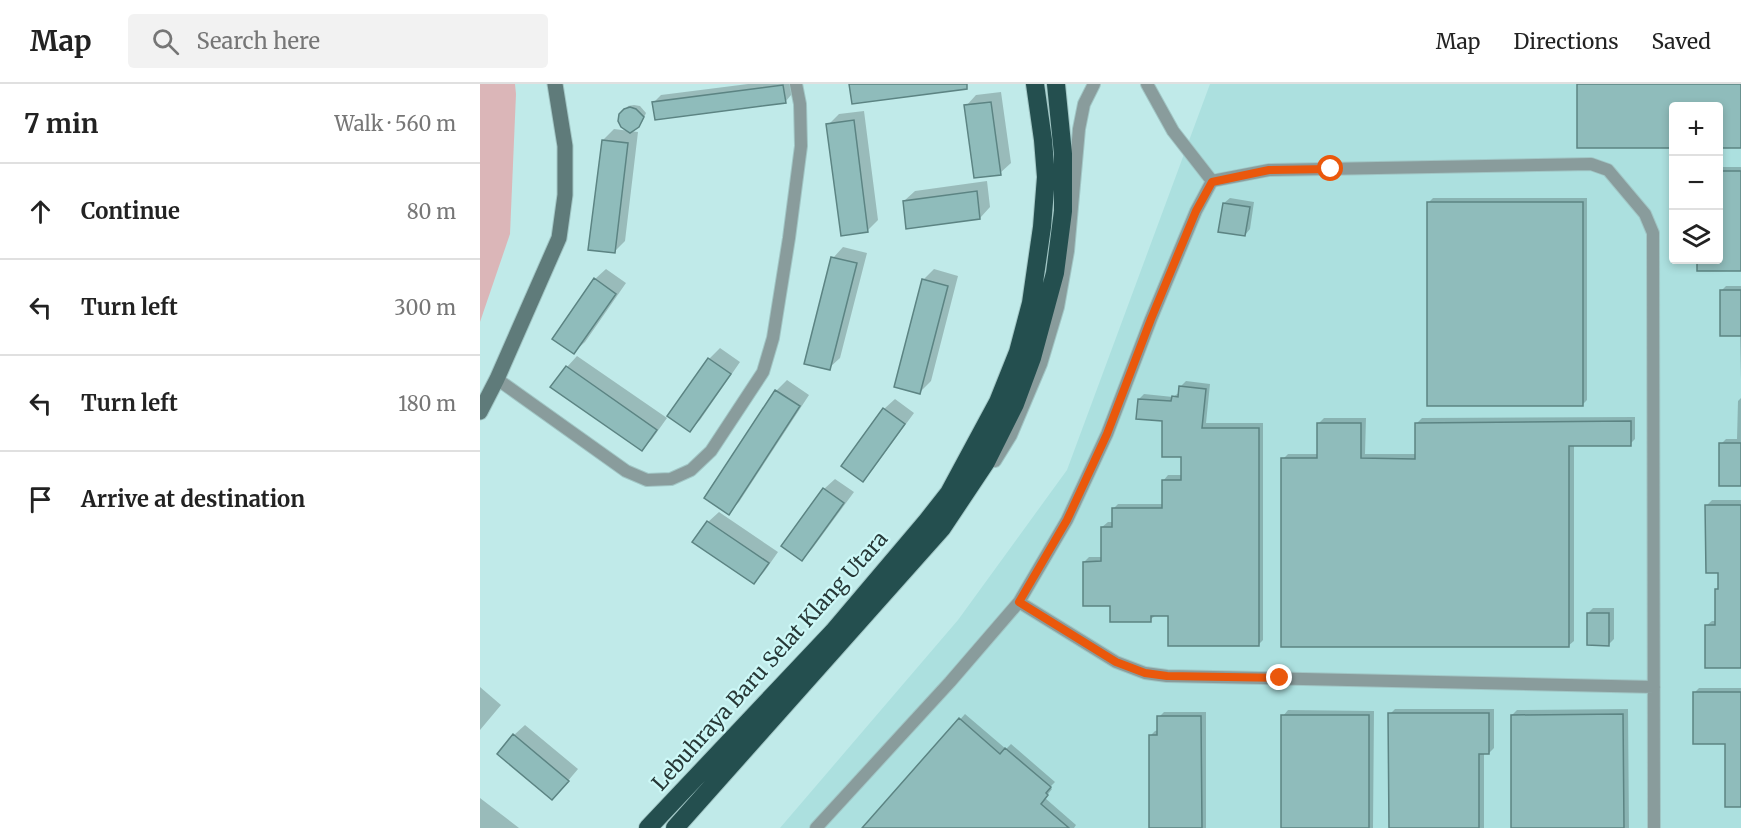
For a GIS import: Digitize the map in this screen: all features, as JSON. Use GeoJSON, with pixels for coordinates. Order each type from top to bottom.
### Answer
{"type":"FeatureCollection","features":[{"type":"Feature","properties":{"kind":"highway","name":"Lebuhraya Baru Selat Klang Utara"},"geometry":{"type":"LineString","coordinates":[[648,828],[833,632],[927,521],[949,493],[998,402],[1018,352],[1031,303],[1042,227],[1046,177],[1035,84]]}},
{"type":"Feature","properties":{"kind":"highway","name":"Lebuhraya Baru Selat Klang Utara"},"geometry":{"type":"LineString","coordinates":[[675,828],[942,528],[986,462],[1015,404],[1032,358],[1055,273],[1062,211],[1063,154],[1056,84]]}},
{"type":"Feature","properties":{"kind":"street"},"geometry":{"type":"LineString","coordinates":[[480,412],[497,379],[559,238],[565,195],[565,146],[555,84]]}},
{"type":"Feature","properties":{"kind":"street"},"geometry":{"type":"LineString","coordinates":[[497,379],[626,471],[647,480],[671,479],[691,470],[711,451],[763,372],[773,338],[801,146],[800,104],[796,84]]}},
{"type":"Feature","properties":{"kind":"street"},"geometry":{"type":"LineString","coordinates":[[942,528],[984,477],[1011,435],[1041,364],[1058,307],[1068,251],[1079,129],[1084,104],[1094,84]]}},
{"type":"Feature","properties":{"kind":"street"},"geometry":{"type":"LineString","coordinates":[[1147,84],[1173,131],[1212,182]]}},
{"type":"Feature","properties":{"kind":"street"},"geometry":{"type":"LineString","coordinates":[[816,828],[950,682],[1019,602],[1067,520],[1107,434],[1151,319],[1196,211],[1212,182],[1269,170],[1591,164],[1608,171],[1644,214],[1653,233],[1654,828]]}},
{"type":"Feature","properties":{"kind":"street"},"geometry":{"type":"LineString","coordinates":[[1019,602],[1116,662],[1145,673],[1167,676],[1654,687]]}},
{"type":"Feature","properties":{"kind":"shaded area"},"geometry":{"type":"Polygon","coordinates":[[[480,84],[515,84],[516,94],[510,234],[480,322],[480,84]]]}},
{"type":"Feature","properties":{"kind":"shaded area"},"geometry":{"type":"Polygon","coordinates":[[[1210,84],[1741,84],[1741,828],[780,828],[958,620],[1067,470],[1210,84]]]}},
{"type":"Feature","properties":{"kind":"building"},"geometry":{"type":"Polygon","coordinates":[[[849,84],[967,84],[967,89],[852,104],[849,84]]]}},
{"type":"Feature","properties":{"kind":"building"},"geometry":{"type":"Polygon","coordinates":[[[1577,84],[1741,84],[1741,148],[1723,148],[1723,102],[1669,102],[1669,148],[1577,148],[1577,84]]]}},
{"type":"Feature","properties":{"kind":"building"},"geometry":{"type":"Polygon","coordinates":[[[783,85],[786,103],[655,120],[652,102],[783,85]]]}},
{"type":"Feature","properties":{"kind":"building"},"geometry":{"type":"Polygon","coordinates":[[[991,102],[1001,175],[974,178],[964,105],[991,102]]]}},
{"type":"Feature","properties":{"kind":"building"},"geometry":{"type":"Polygon","coordinates":[[[630,107],[636,109],[644,117],[639,127],[630,133],[621,127],[618,121],[619,114],[630,107]]]}},
{"type":"Feature","properties":{"kind":"building"},"geometry":{"type":"Polygon","coordinates":[[[854,120],[868,232],[841,236],[826,124],[854,120]]]}},
{"type":"Feature","properties":{"kind":"building"},"geometry":{"type":"Polygon","coordinates":[[[602,140],[628,143],[615,253],[588,250],[602,140]]]}},
{"type":"Feature","properties":{"kind":"building"},"geometry":{"type":"Polygon","coordinates":[[[1723,171],[1741,171],[1741,271],[1697,271],[1697,264],[1723,264],[1723,171]]]}},
{"type":"Feature","properties":{"kind":"building"},"geometry":{"type":"Polygon","coordinates":[[[977,191],[980,219],[906,229],[903,201],[977,191]]]}},
{"type":"Feature","properties":{"kind":"building"},"geometry":{"type":"Polygon","coordinates":[[[1427,202],[1583,202],[1583,406],[1427,406],[1427,202]]]}},
{"type":"Feature","properties":{"kind":"building"},"geometry":{"type":"Polygon","coordinates":[[[1223,203],[1250,207],[1245,236],[1218,232],[1223,203]]]}},
{"type":"Feature","properties":{"kind":"building"},"geometry":{"type":"Polygon","coordinates":[[[831,257],[857,263],[830,370],[804,364],[831,257]]]}},
{"type":"Feature","properties":{"kind":"building"},"geometry":{"type":"Polygon","coordinates":[[[594,278],[616,294],[574,354],[552,339],[594,278]]]}},
{"type":"Feature","properties":{"kind":"building"},"geometry":{"type":"Polygon","coordinates":[[[922,279],[948,286],[920,394],[894,387],[922,279]]]}},
{"type":"Feature","properties":{"kind":"building"},"geometry":{"type":"Polygon","coordinates":[[[1720,290],[1741,290],[1741,336],[1720,336],[1720,290]]]}},
{"type":"Feature","properties":{"kind":"building"},"geometry":{"type":"Polygon","coordinates":[[[708,358],[731,374],[690,432],[667,416],[708,358]]]}},
{"type":"Feature","properties":{"kind":"building"},"geometry":{"type":"Polygon","coordinates":[[[566,366],[657,430],[642,451],[550,387],[566,366]]]}},
{"type":"Feature","properties":{"kind":"building"},"geometry":{"type":"Polygon","coordinates":[[[1179,386],[1206,389],[1202,428],[1259,428],[1259,646],[1168,646],[1168,616],[1151,616],[1151,622],[1110,622],[1110,606],[1083,606],[1083,562],[1101,561],[1101,527],[1112,527],[1112,508],[1162,508],[1162,480],[1181,480],[1181,457],[1162,457],[1162,421],[1136,419],[1138,399],[1171,401],[1172,396],[1178,397],[1179,386]]]}},
{"type":"Feature","properties":{"kind":"building"},"geometry":{"type":"Polygon","coordinates":[[[775,390],[800,406],[729,515],[704,498],[775,390]]]}},
{"type":"Feature","properties":{"kind":"building"},"geometry":{"type":"Polygon","coordinates":[[[883,408],[905,424],[863,482],[841,466],[883,408]]]}},
{"type":"Feature","properties":{"kind":"building"},"geometry":{"type":"Polygon","coordinates":[[[1631,421],[1631,446],[1569,446],[1569,647],[1281,647],[1281,458],[1317,458],[1317,423],[1361,423],[1361,458],[1415,459],[1415,423],[1631,421]]]}},
{"type":"Feature","properties":{"kind":"building"},"geometry":{"type":"Polygon","coordinates":[[[1719,443],[1741,443],[1741,486],[1719,486],[1719,443]]]}},
{"type":"Feature","properties":{"kind":"building"},"geometry":{"type":"Polygon","coordinates":[[[823,488],[844,503],[802,561],[781,546],[823,488]]]}},
{"type":"Feature","properties":{"kind":"building"},"geometry":{"type":"Polygon","coordinates":[[[1705,505],[1741,505],[1741,668],[1705,668],[1705,625],[1715,625],[1715,589],[1718,589],[1718,573],[1706,573],[1705,505]]]}},
{"type":"Feature","properties":{"kind":"building"},"geometry":{"type":"Polygon","coordinates":[[[707,521],[769,563],[754,584],[692,542],[707,521]]]}},
{"type":"Feature","properties":{"kind":"building"},"geometry":{"type":"Polygon","coordinates":[[[1587,613],[1609,613],[1609,646],[1587,645],[1587,613]]]}},
{"type":"Feature","properties":{"kind":"building"},"geometry":{"type":"Polygon","coordinates":[[[1693,692],[1741,692],[1741,807],[1725,807],[1725,744],[1693,744],[1693,692]]]}},
{"type":"Feature","properties":{"kind":"building"},"geometry":{"type":"Polygon","coordinates":[[[1388,713],[1489,713],[1489,754],[1479,754],[1479,828],[1389,828],[1388,713]]]}},
{"type":"Feature","properties":{"kind":"building"},"geometry":{"type":"Polygon","coordinates":[[[1623,714],[1624,828],[1511,828],[1511,715],[1623,714]]]}},
{"type":"Feature","properties":{"kind":"building"},"geometry":{"type":"Polygon","coordinates":[[[1281,715],[1369,715],[1369,828],[1281,828],[1281,715]]]}},
{"type":"Feature","properties":{"kind":"building"},"geometry":{"type":"Polygon","coordinates":[[[1157,716],[1201,716],[1202,828],[1149,828],[1149,735],[1157,735],[1157,716]]]}},
{"type":"Feature","properties":{"kind":"building"},"geometry":{"type":"Polygon","coordinates":[[[959,718],[1000,754],[1005,748],[1051,787],[1041,804],[1069,828],[862,828],[959,718]]]}},
{"type":"Feature","properties":{"kind":"building"},"geometry":{"type":"Polygon","coordinates":[[[513,734],[569,781],[552,800],[497,754],[513,734]]]}},
{"type":"Feature","properties":{"kind":"route"},"geometry":{"type":"LineString","coordinates":[[1280,678],[1167,676],[1145,673],[1116,662],[1019,602],[1067,520],[1107,434],[1135,358],[1196,211],[1212,182],[1269,170],[1331,169]]}}]}
